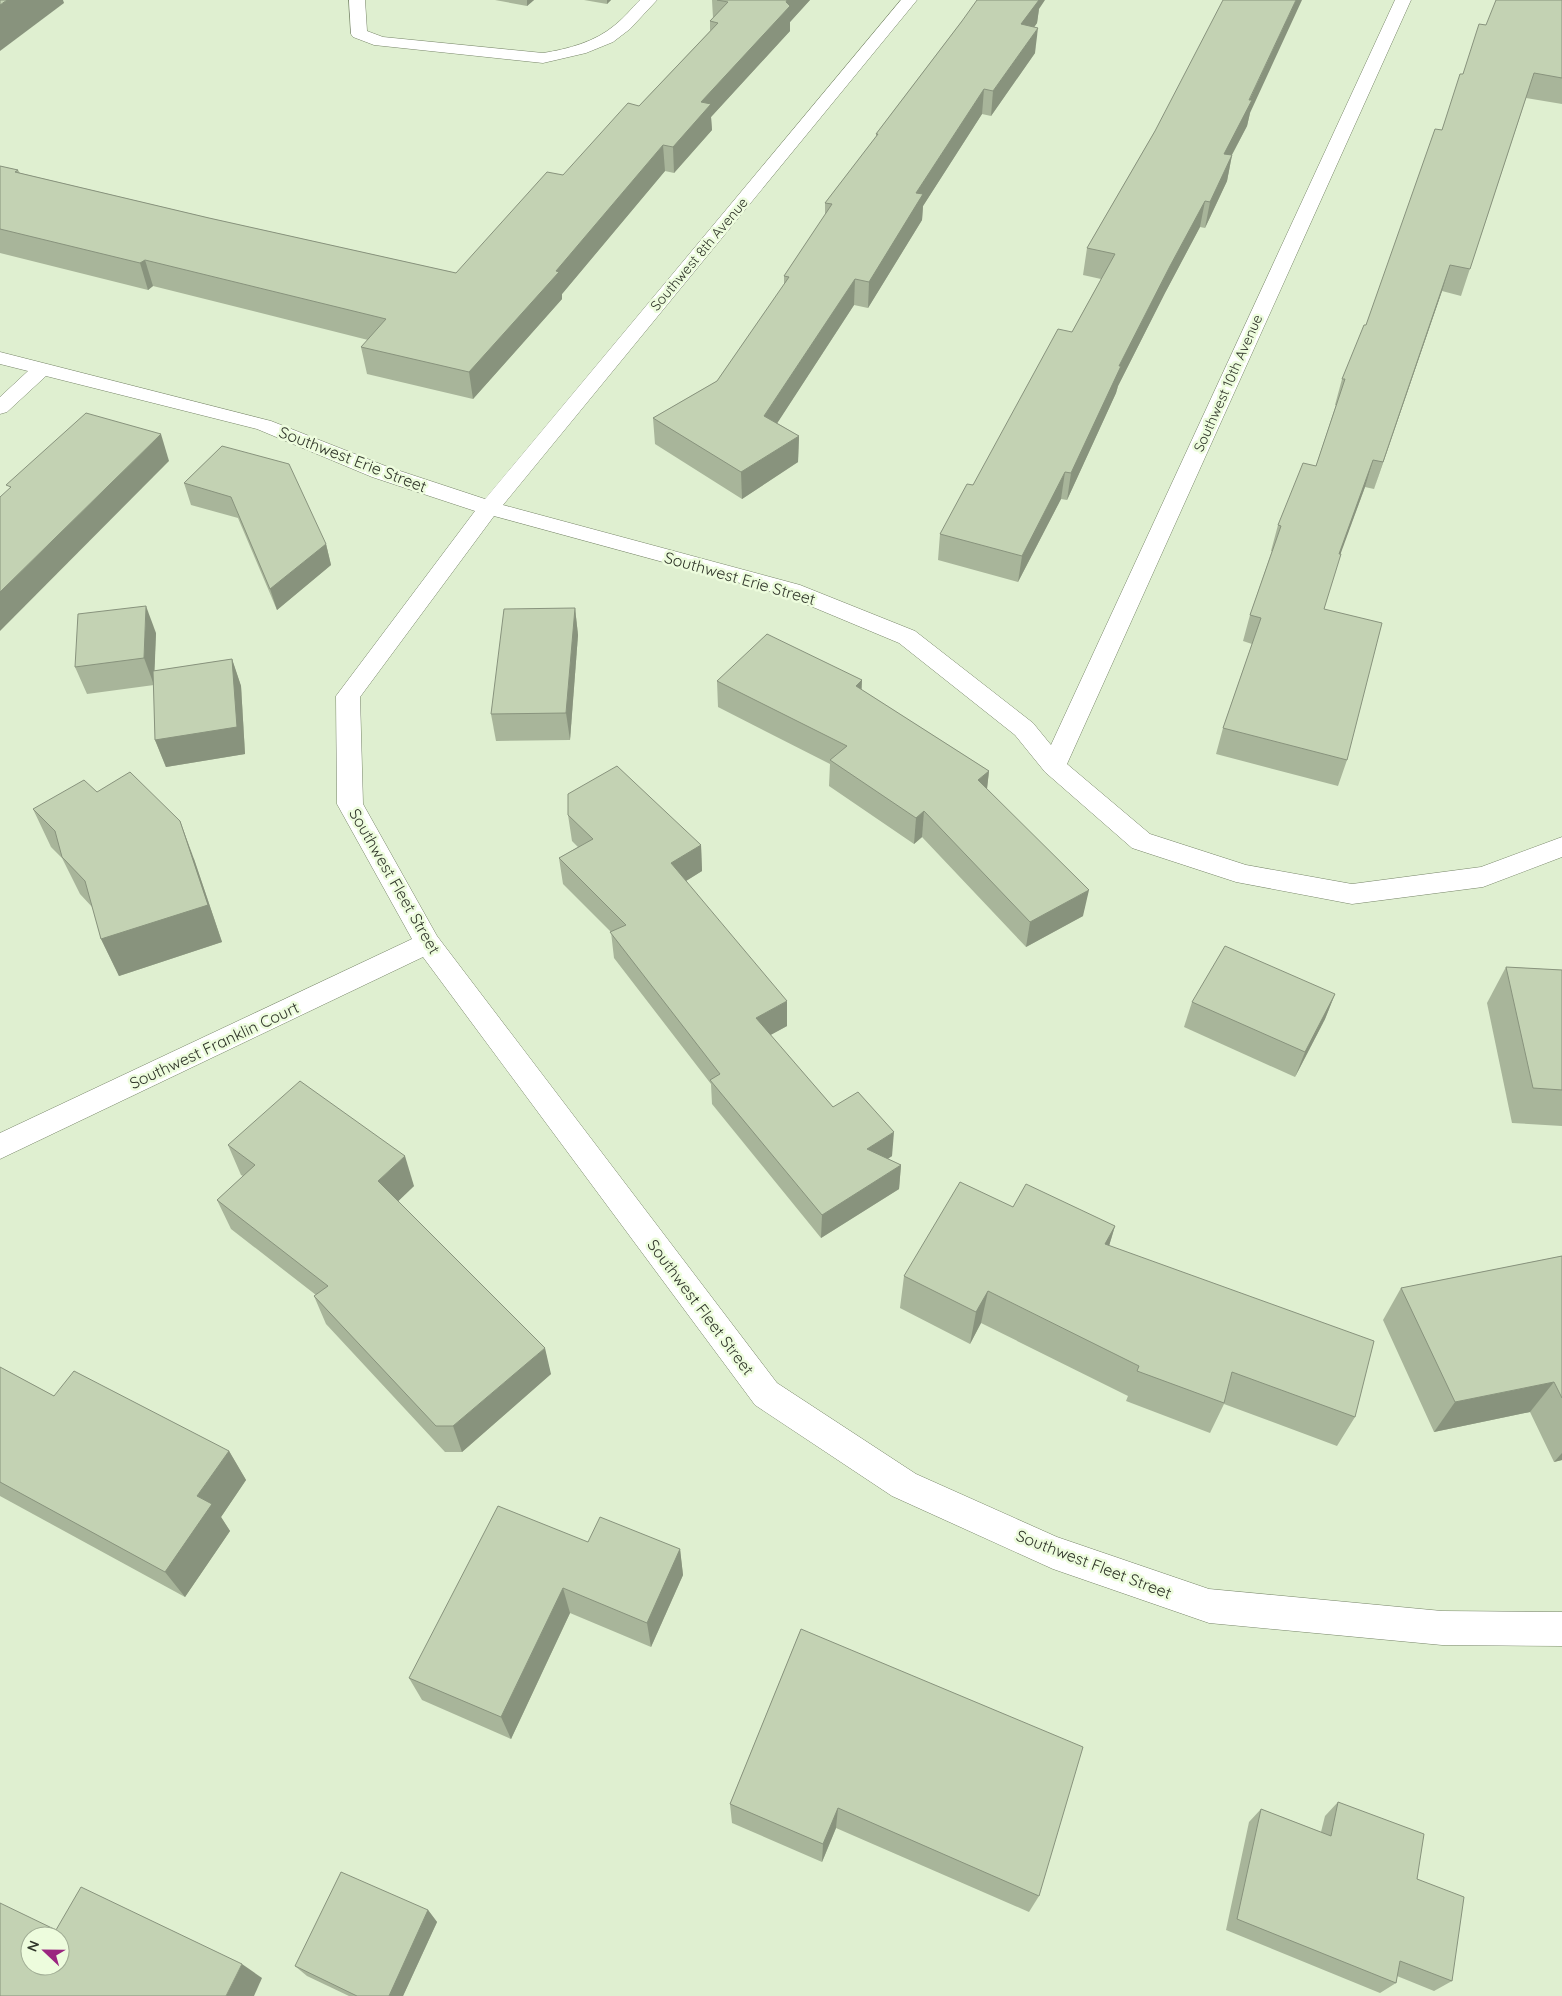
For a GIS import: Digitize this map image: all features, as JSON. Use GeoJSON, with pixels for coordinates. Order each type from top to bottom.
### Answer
{"type":"FeatureCollection","features":[{"type":"Feature","properties":{"kind":"street"},"geometry":{"type":"LineString","coordinates":[[357,0],[359,34],[380,42],[543,58],[567,55],[617,33],[649,0]]}},
{"type":"Feature","properties":{"kind":"street","name":"Southwest 8th Avenue"},"geometry":{"type":"LineString","coordinates":[[489,508],[909,0]]}},
{"type":"Feature","properties":{"kind":"street","name":"Southwest 10th Avenue"},"geometry":{"type":"LineString","coordinates":[[1054,766],[1403,0]]}},
{"type":"Feature","properties":{"kind":"street","name":"Southwest Erie Street"},"geometry":{"type":"LineString","coordinates":[[0,358],[264,425],[380,472],[489,508],[792,590],[907,637],[1024,730],[1054,766],[1141,841],[1245,876],[1352,894],[1483,877],[1562,847]]}},
{"type":"Feature","properties":{"kind":"street"},"geometry":{"type":"LineString","coordinates":[[0,408],[42,369]]}},
{"type":"Feature","properties":{"kind":"street","name":"Southwest Fleet Street"},"geometry":{"type":"LineString","coordinates":[[489,508],[348,696],[350,804],[428,943],[766,1394],[904,1485],[1053,1552],[1209,1606],[1442,1628],[1562,1629]]}},
{"type":"Feature","properties":{"kind":"street","name":"Southwest Franklin Court"},"geometry":{"type":"LineString","coordinates":[[0,1146],[428,943]]}},
{"type":"Feature","properties":{"kind":"building"},"geometry":{"type":"Polygon","coordinates":[[[0,0],[7,0],[0,5],[0,0]]]}},
{"type":"Feature","properties":{"kind":"building"},"geometry":{"type":"Polygon","coordinates":[[[717,0],[787,0],[786,2],[790,6],[701,102],[711,104],[673,147],[663,145],[556,271],[559,272],[469,372],[361,347],[386,319],[145,260],[140,263],[0,229],[0,166],[18,170],[15,172],[209,218],[456,273],[547,172],[563,175],[628,103],[639,106],[718,23],[710,21],[728,2],[717,0]]]}},
{"type":"Feature","properties":{"kind":"building"},"geometry":{"type":"Polygon","coordinates":[[[977,0],[1039,0],[1021,24],[1038,28],[993,91],[984,89],[916,193],[923,194],[869,282],[855,279],[764,416],[799,436],[741,472],[653,418],[717,381],[789,277],[784,276],[832,204],[825,203],[977,0]]]}},
{"type":"Feature","properties":{"kind":"building"},"geometry":{"type":"Polygon","coordinates":[[[1223,0],[1296,0],[1249,100],[1252,100],[1224,154],[1232,155],[1210,202],[1205,201],[1170,266],[1119,366],[1121,366],[1071,473],[1065,472],[1022,556],[940,534],[967,484],[973,485],[1058,329],[1072,332],[1115,254],[1087,248],[1155,131],[1223,0]]]}},
{"type":"Feature","properties":{"kind":"building"},"geometry":{"type":"Polygon","coordinates":[[[1496,0],[1562,0],[1562,78],[1534,73],[1470,269],[1450,265],[1383,462],[1373,460],[1339,554],[1341,554],[1324,609],[1382,623],[1347,760],[1223,728],[1261,618],[1250,615],[1281,526],[1278,525],[1303,463],[1316,466],[1345,379],[1342,379],[1364,325],[1366,325],[1435,129],[1442,130],[1479,24],[1486,25],[1496,0]]]}},
{"type":"Feature","properties":{"kind":"building"},"geometry":{"type":"Polygon","coordinates":[[[86,413],[161,434],[0,592],[0,497],[11,487],[6,485],[86,413]]]}},
{"type":"Feature","properties":{"kind":"building"},"geometry":{"type":"Polygon","coordinates":[[[222,446],[289,464],[326,544],[270,589],[231,497],[184,483],[222,446]]]}},
{"type":"Feature","properties":{"kind":"building"},"geometry":{"type":"Polygon","coordinates":[[[146,606],[144,658],[75,667],[78,614],[146,606]]]}},
{"type":"Feature","properties":{"kind":"building"},"geometry":{"type":"Polygon","coordinates":[[[575,608],[566,713],[491,714],[504,609],[575,608]]]}},
{"type":"Feature","properties":{"kind":"building"},"geometry":{"type":"Polygon","coordinates":[[[767,634],[862,680],[856,686],[989,771],[978,780],[1089,890],[1030,922],[924,811],[916,818],[830,760],[847,746],[717,681],[767,634]]]}},
{"type":"Feature","properties":{"kind":"building"},"geometry":{"type":"Polygon","coordinates":[[[232,659],[237,727],[155,740],[153,671],[232,659]]]}},
{"type":"Feature","properties":{"kind":"building"},"geometry":{"type":"Polygon","coordinates":[[[617,766],[701,845],[671,863],[787,1001],[756,1018],[833,1107],[858,1092],[894,1132],[867,1149],[901,1165],[822,1215],[710,1080],[720,1074],[610,932],[626,925],[559,858],[593,839],[568,815],[568,794],[617,766]]]}},
{"type":"Feature","properties":{"kind":"building"},"geometry":{"type":"Polygon","coordinates":[[[130,772],[180,821],[208,905],[101,939],[85,881],[62,857],[55,831],[33,809],[84,780],[97,792],[130,772]]]}},
{"type":"Feature","properties":{"kind":"building"},"geometry":{"type":"Polygon","coordinates":[[[1225,946],[1335,994],[1305,1052],[1192,1002],[1225,946]]]}},
{"type":"Feature","properties":{"kind":"building"},"geometry":{"type":"Polygon","coordinates":[[[1506,967],[1562,970],[1562,1090],[1533,1088],[1506,967]]]}},
{"type":"Feature","properties":{"kind":"building"},"geometry":{"type":"Polygon","coordinates":[[[300,1081],[405,1156],[378,1181],[545,1348],[453,1426],[436,1426],[314,1296],[328,1286],[217,1200],[255,1165],[228,1145],[300,1081]]]}},
{"type":"Feature","properties":{"kind":"building"},"geometry":{"type":"Polygon","coordinates":[[[960,1182],[1013,1207],[1026,1184],[1115,1226],[1105,1244],[1374,1341],[1355,1417],[1232,1372],[1224,1403],[1137,1371],[1139,1366],[988,1291],[976,1312],[904,1276],[960,1182]]]}},
{"type":"Feature","properties":{"kind":"building"},"geometry":{"type":"Polygon","coordinates":[[[1562,1256],[1562,1398],[1554,1382],[1455,1402],[1401,1288],[1562,1256]]]}},
{"type":"Feature","properties":{"kind":"building"},"geometry":{"type":"Polygon","coordinates":[[[0,1367],[54,1396],[74,1371],[229,1451],[197,1496],[212,1504],[165,1572],[0,1482],[0,1367]]]}},
{"type":"Feature","properties":{"kind":"building"},"geometry":{"type":"Polygon","coordinates":[[[498,1506],[588,1542],[600,1517],[680,1549],[647,1623],[563,1588],[501,1717],[409,1678],[498,1506]]]}},
{"type":"Feature","properties":{"kind":"building"},"geometry":{"type":"Polygon","coordinates":[[[801,1629],[1083,1747],[1039,1896],[838,1808],[823,1844],[730,1804],[801,1629]]]}},
{"type":"Feature","properties":{"kind":"building"},"geometry":{"type":"Polygon","coordinates":[[[1338,1802],[1424,1834],[1417,1879],[1464,1897],[1452,1981],[1400,1961],[1396,1983],[1237,1919],[1261,1809],[1331,1836],[1338,1802]]]}},
{"type":"Feature","properties":{"kind":"building"},"geometry":{"type":"Polygon","coordinates":[[[341,1872],[428,1910],[389,1996],[357,1996],[295,1966],[341,1872]]]}},
{"type":"Feature","properties":{"kind":"building"},"geometry":{"type":"Polygon","coordinates":[[[81,1887],[242,1964],[226,1996],[0,1996],[0,1903],[48,1926],[20,1926],[20,1976],[70,1976],[70,1926],[58,1926],[81,1887]]]}}]}
